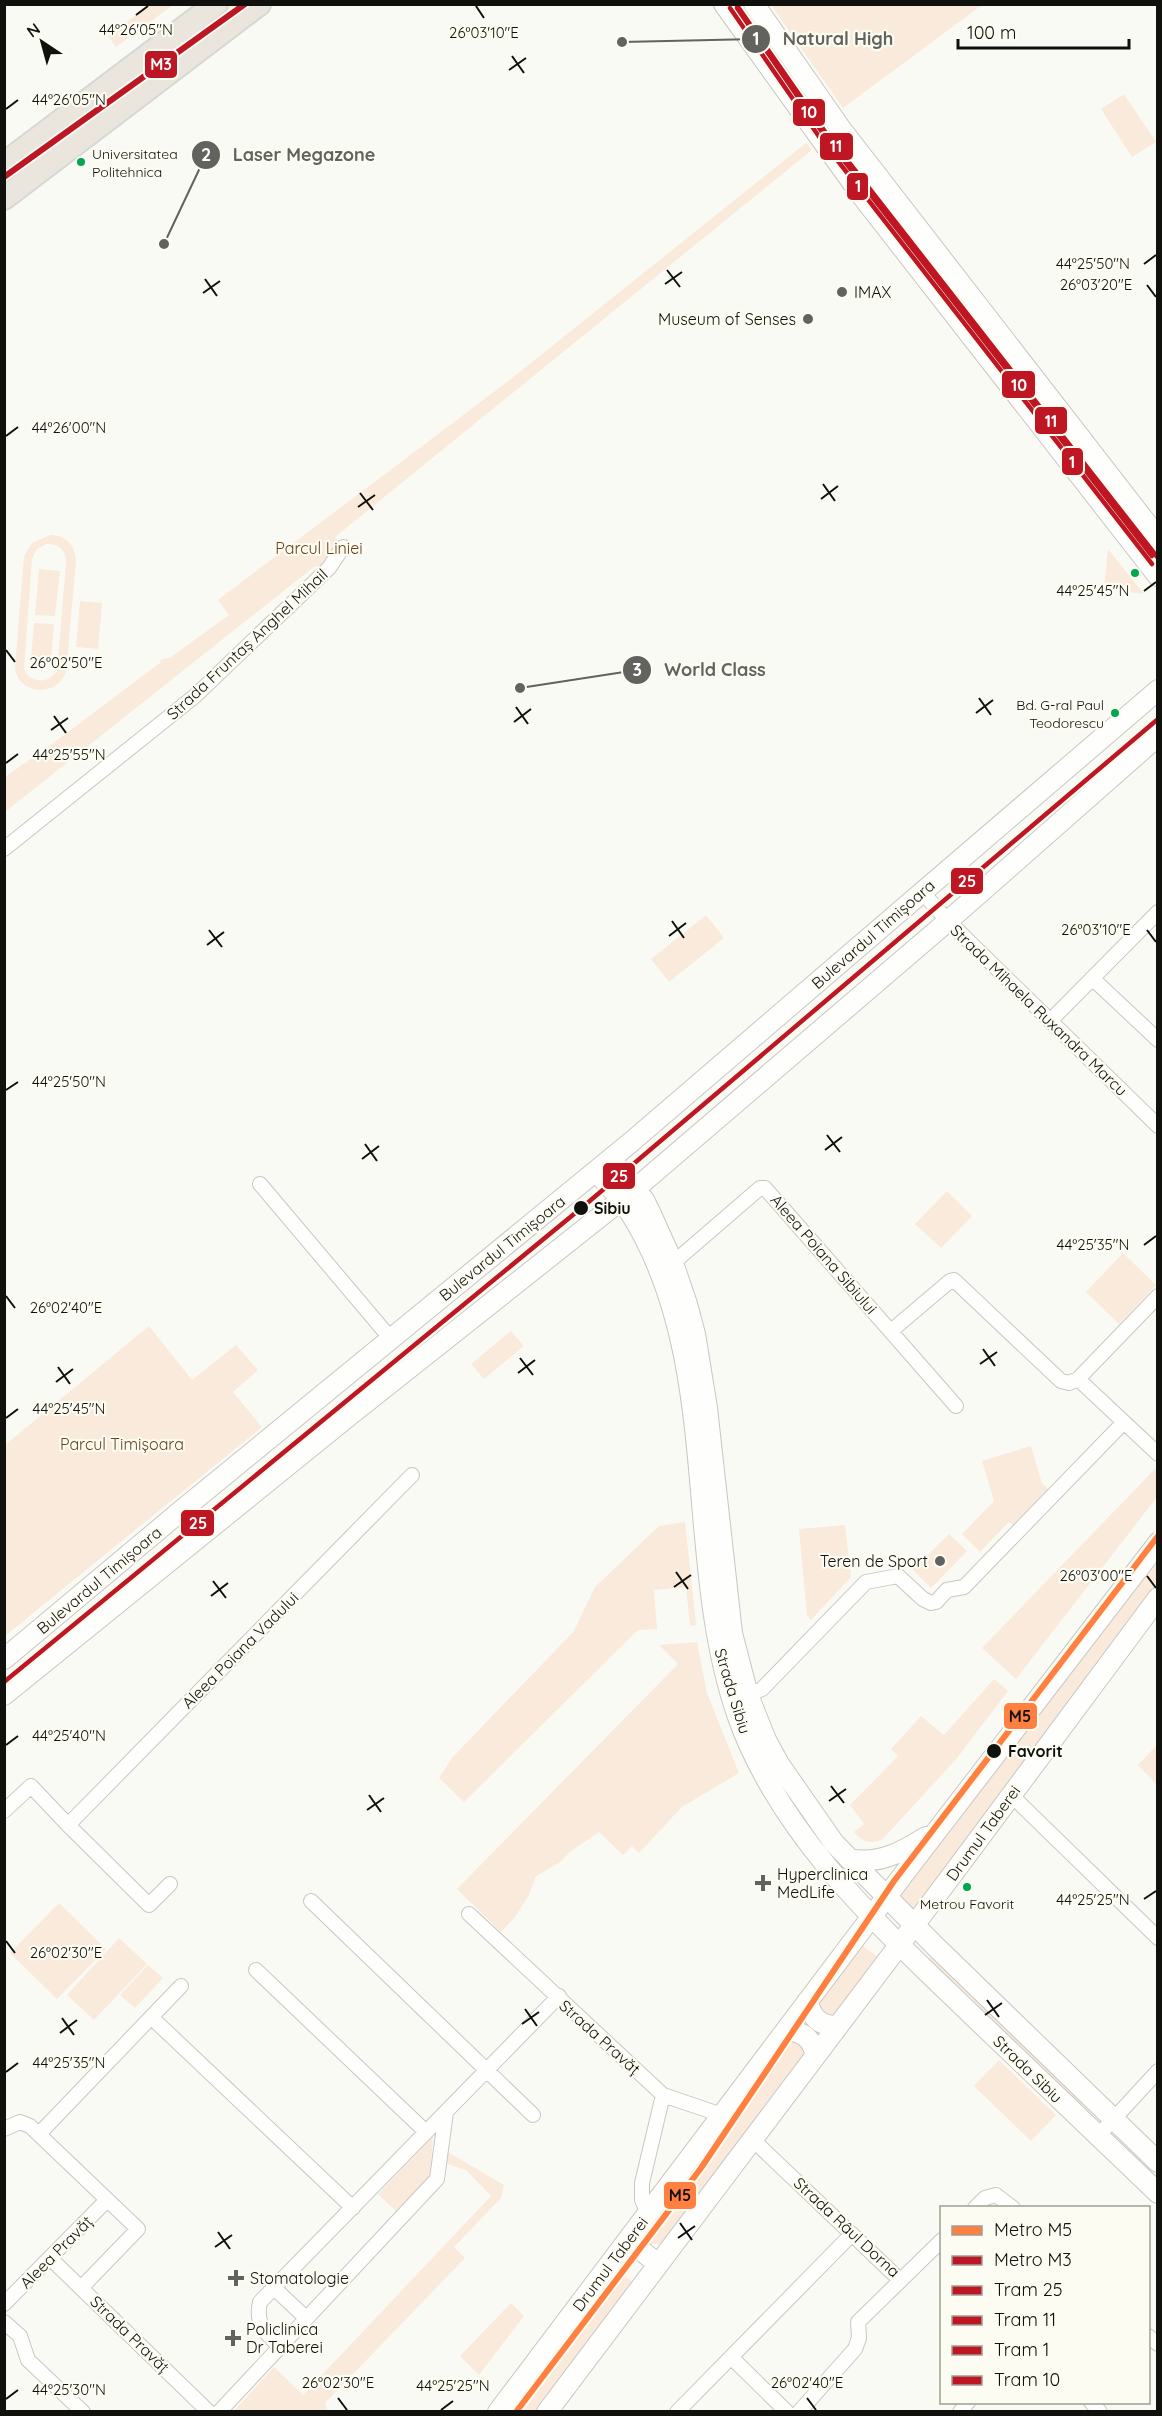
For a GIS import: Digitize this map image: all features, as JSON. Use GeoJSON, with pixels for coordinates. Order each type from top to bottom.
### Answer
{"type":"FeatureCollection","features":[{"type":"Feature","properties":{"kind":"main road"},"geometry":{"type":"LineString","coordinates":[[4,164],[216,4]]}},
{"type":"Feature","properties":{"kind":"main road"},"geometry":{"type":"LineString","coordinates":[[4,198],[259,4]]}},
{"type":"Feature","properties":{"kind":"main road"},"geometry":{"type":"LineString","coordinates":[[724,4],[862,196],[1158,576]]}},
{"type":"Feature","properties":{"kind":"main road"},"geometry":{"type":"LineString","coordinates":[[754,4],[841,129],[1158,538]]}},
{"type":"Feature","properties":{"kind":"main road","name":"Bulevardul Timișoara"},"geometry":{"type":"LineString","coordinates":[[4,1659],[604,1165],[1158,690]]}},
{"type":"Feature","properties":{"kind":"main road","name":"Bulevardul Timișoara"},"geometry":{"type":"LineString","coordinates":[[4,1695],[628,1195],[948,921],[1158,736]]}},
{"type":"Feature","properties":{"kind":"main road","name":"Strada Sibiu"},"geometry":{"type":"LineString","coordinates":[[604,1165],[628,1195],[651,1214],[673,1263],[690,1314],[701,1369],[712,1448],[732,1633],[748,1695],[766,1740],[779,1764],[821,1827],[849,1860],[1158,2162]]}},
{"type":"Feature","properties":{"kind":"main road","name":"Strada Sibiu"},"geometry":{"type":"LineString","coordinates":[[628,1195],[630,1212],[662,1281],[678,1331],[692,1410],[717,1634],[726,1677],[739,1719],[760,1765],[782,1803],[826,1865],[871,1917],[1158,2193]]}},
{"type":"Feature","properties":{"kind":"main road"},"geometry":{"type":"LineString","coordinates":[[391,1339],[413,1365]]}},
{"type":"Feature","properties":{"kind":"main road"},"geometry":{"type":"LineString","coordinates":[[199,1497],[220,1522]]}},
{"type":"Feature","properties":{"kind":"main road","name":"Drumul Taberei"},"geometry":{"type":"LineString","coordinates":[[498,2412],[871,1917],[1158,1543]]}},
{"type":"Feature","properties":{"kind":"main road","name":"Drumul Taberei"},"geometry":{"type":"LineString","coordinates":[[555,2408],[658,2264],[915,1925],[1158,1598]]}},
{"type":"Feature","properties":{"kind":"main road"},"geometry":{"type":"LineString","coordinates":[[849,1860],[868,1861],[891,1856],[939,1829]]}},
{"type":"Feature","properties":{"kind":"main road"},"geometry":{"type":"LineString","coordinates":[[807,2002],[816,2020],[822,2024],[837,2026]]}},
{"type":"Feature","properties":{"kind":"main road"},"geometry":{"type":"LineString","coordinates":[[787,2030],[802,2033],[809,2039],[816,2055]]}},
{"type":"Feature","properties":{"kind":"main road"},"geometry":{"type":"LineString","coordinates":[[628,2240],[658,2264]]}},
{"type":"Feature","properties":{"kind":"street","name":"Strada Fruntaș Anghel Mihail"},"geometry":{"type":"LineString","coordinates":[[4,849],[195,696],[329,568],[343,547]]}},
{"type":"Feature","properties":{"kind":"street","name":"Strada Mihaela Ruxandra Marcu"},"geometry":{"type":"LineString","coordinates":[[922,892],[948,921],[1158,1126]]}},
{"type":"Feature","properties":{"kind":"street"},"geometry":{"type":"LineString","coordinates":[[1050,1021],[1158,912]]}},
{"type":"Feature","properties":{"kind":"street"},"geometry":{"type":"LineString","coordinates":[[1092,978],[1158,1040]]}},
{"type":"Feature","properties":{"kind":"street"},"geometry":{"type":"LineString","coordinates":[[260,1184],[391,1339]]}},
{"type":"Feature","properties":{"kind":"street","name":"Aleea Poiana Sibiului"},"geometry":{"type":"LineString","coordinates":[[673,1263],[760,1188],[765,1188],[956,1406]]}},
{"type":"Feature","properties":{"kind":"street"},"geometry":{"type":"LineString","coordinates":[[891,1331],[954,1280],[1061,1382],[1069,1383],[1078,1378],[1158,1296]]}},
{"type":"Feature","properties":{"kind":"street"},"geometry":{"type":"LineString","coordinates":[[1078,1378],[1158,1454]]}},
{"type":"Feature","properties":{"kind":"street"},"geometry":{"type":"LineString","coordinates":[[748,1695],[762,1689],[866,1582],[898,1576],[923,1599],[931,1603],[936,1602],[948,1590],[964,1587],[1124,1422]]}},
{"type":"Feature","properties":{"kind":"street","name":"Aleea Poiana Vadului"},"geometry":{"type":"LineString","coordinates":[[68,1825],[412,1475]]}},
{"type":"Feature","properties":{"kind":"street"},"geometry":{"type":"LineString","coordinates":[[4,1811],[31,1786],[149,1905],[170,1884]]}},
{"type":"Feature","properties":{"kind":"street"},"geometry":{"type":"LineString","coordinates":[[1011,1795],[1158,1938]]}},
{"type":"Feature","properties":{"kind":"street"},"geometry":{"type":"LineString","coordinates":[[311,1901],[533,2115]]}},
{"type":"Feature","properties":{"kind":"street"},"geometry":{"type":"LineString","coordinates":[[469,1914],[559,1996]]}},
{"type":"Feature","properties":{"kind":"street"},"geometry":{"type":"LineString","coordinates":[[256,1970],[426,2132]]}},
{"type":"Feature","properties":{"kind":"street"},"geometry":{"type":"LineString","coordinates":[[39,2134],[181,1986]]}},
{"type":"Feature","properties":{"kind":"street","name":"Strada Pravăț"},"geometry":{"type":"LineString","coordinates":[[280,2347],[264,2332],[259,2322],[257,2314],[260,2302],[559,1996],[663,2095]]}},
{"type":"Feature","properties":{"kind":"street"},"geometry":{"type":"LineString","coordinates":[[151,2017],[353,2208]]}},
{"type":"Feature","properties":{"kind":"street"},"geometry":{"type":"LineString","coordinates":[[1098,2136],[1158,2071]]}},
{"type":"Feature","properties":{"kind":"street"},"geometry":{"type":"LineString","coordinates":[[648,2213],[640,2193],[663,2095],[722,2115]]}},
{"type":"Feature","properties":{"kind":"street"},"geometry":{"type":"LineString","coordinates":[[219,2412],[437,2179],[446,2112]]}},
{"type":"Feature","properties":{"kind":"street"},"geometry":{"type":"LineString","coordinates":[[4,2129],[20,2122],[30,2126],[138,2229],[81,2288]]}},
{"type":"Feature","properties":{"kind":"street","name":"Strada Râul Dorna"},"geometry":{"type":"LineString","coordinates":[[752,2139],[900,2280],[940,2242]]}},
{"type":"Feature","properties":{"kind":"street"},"geometry":{"type":"LineString","coordinates":[[977,2206],[985,2198],[996,2195],[1010,2206]]}},
{"type":"Feature","properties":{"kind":"street","name":"Aleea Pravăț"},"geometry":{"type":"LineString","coordinates":[[4,2304],[107,2200]]}},
{"type":"Feature","properties":{"kind":"street"},"geometry":{"type":"LineString","coordinates":[[677,2412],[852,2234]]}},
{"type":"Feature","properties":{"kind":"street","name":"Strada Pravăț"},"geometry":{"type":"LineString","coordinates":[[50,2258],[209,2412]]}},
{"type":"Feature","properties":{"kind":"street"},"geometry":{"type":"LineString","coordinates":[[799,2412],[855,2349],[859,2338],[858,2322],[900,2280]]}},
{"type":"Feature","properties":{"kind":"street"},"geometry":{"type":"LineString","coordinates":[[274,2288],[306,2318]]}},
{"type":"Feature","properties":{"kind":"street"},"geometry":{"type":"LineString","coordinates":[[4,2322],[20,2336],[28,2360],[83,2412]]}},
{"type":"Feature","properties":{"kind":"street"},"geometry":{"type":"LineString","coordinates":[[731,2356],[787,2412]]}},
{"type":"Feature","properties":{"kind":"green space"},"geometry":{"type":"Polygon","coordinates":[[[149,5],[173,5],[116,47],[108,36],[149,5]]]}},
{"type":"Feature","properties":{"kind":"green space"},"geometry":{"type":"Polygon","coordinates":[[[226,5],[248,5],[42,160],[34,153],[226,5]]]}},
{"type":"Feature","properties":{"kind":"green space"},"geometry":{"type":"Polygon","coordinates":[[[771,5],[982,5],[843,108],[771,5]]]}},
{"type":"Feature","properties":{"kind":"green space"},"geometry":{"type":"Polygon","coordinates":[[[1124,94],[1156,142],[1132,157],[1101,109],[1124,94]]]}},
{"type":"Feature","properties":{"kind":"green space","name":"Parcul Liniei"},"geometry":{"type":"Polygon","coordinates":[[[806,143],[812,150],[335,537],[343,547],[329,568],[315,566],[5,812],[5,777],[67,733],[161,662],[160,660],[171,657],[229,615],[218,600],[507,382],[806,143]]]}},
{"type":"Feature","properties":{"kind":"green space"},"geometry":{"type":"Polygon","coordinates":[[[50,535],[61,537],[72,546],[76,561],[66,672],[55,686],[38,690],[23,683],[17,676],[15,667],[24,556],[32,543],[50,535]],[[50,544],[37,549],[32,559],[24,669],[28,676],[36,680],[47,679],[57,671],[66,558],[58,546],[50,544]]]}},
{"type":"Feature","properties":{"kind":"green space"},"geometry":{"type":"Polygon","coordinates":[[[1108,549],[1144,594],[1104,589],[1108,549]]]}},
{"type":"Feature","properties":{"kind":"green space"},"geometry":{"type":"Polygon","coordinates":[[[39,569],[60,571],[55,616],[35,615],[39,569]]]}},
{"type":"Feature","properties":{"kind":"green space"},"geometry":{"type":"Polygon","coordinates":[[[80,601],[102,603],[98,649],[76,647],[80,601]]]}},
{"type":"Feature","properties":{"kind":"green space"},"geometry":{"type":"Polygon","coordinates":[[[34,623],[54,624],[51,659],[31,658],[34,623]]]}},
{"type":"Feature","properties":{"kind":"green space"},"geometry":{"type":"Polygon","coordinates":[[[706,915],[724,938],[669,982],[651,959],[706,915]]]}},
{"type":"Feature","properties":{"kind":"green space"},"geometry":{"type":"Polygon","coordinates":[[[947,1191],[972,1216],[941,1248],[915,1224],[947,1191]]]}},
{"type":"Feature","properties":{"kind":"green space"},"geometry":{"type":"Polygon","coordinates":[[[1123,1253],[1156,1285],[1119,1324],[1086,1292],[1123,1253]]]}},
{"type":"Feature","properties":{"kind":"green space","name":"Parcul Timișoara"},"geometry":{"type":"Polygon","coordinates":[[[149,1326],[192,1380],[236,1345],[258,1370],[233,1392],[262,1427],[5,1636],[5,1445],[149,1326]]]}},
{"type":"Feature","properties":{"kind":"green space"},"geometry":{"type":"Polygon","coordinates":[[[511,1331],[524,1346],[484,1379],[471,1364],[511,1331]]]}},
{"type":"Feature","properties":{"kind":"green space"},"geometry":{"type":"Polygon","coordinates":[[[1031,1446],[1042,1483],[1050,1491],[1015,1527],[1009,1522],[980,1552],[962,1534],[994,1501],[982,1461],[1031,1446]]]}},
{"type":"Feature","properties":{"kind":"green space"},"geometry":{"type":"Polygon","coordinates":[[[1155,1469],[1157,1470],[1157,1497],[1016,1679],[982,1648],[1155,1469]]]}},
{"type":"Feature","properties":{"kind":"green space"},"geometry":{"type":"Polygon","coordinates":[[[685,1522],[696,1625],[690,1626],[686,1587],[654,1590],[657,1629],[638,1630],[464,1802],[439,1778],[452,1758],[574,1631],[595,1587],[659,1526],[685,1522]]]}},
{"type":"Feature","properties":{"kind":"green space"},"geometry":{"type":"Polygon","coordinates":[[[845,1525],[851,1577],[811,1620],[807,1616],[799,1529],[845,1525]]]}},
{"type":"Feature","properties":{"kind":"green space","name":"Teren de Sport"},"geometry":{"type":"Polygon","coordinates":[[[949,1534],[967,1551],[931,1588],[913,1570],[949,1534]]]}},
{"type":"Feature","properties":{"kind":"green space"},"geometry":{"type":"Polygon","coordinates":[[[1157,1555],[1157,1586],[915,1913],[898,1894],[1157,1555]]]}},
{"type":"Feature","properties":{"kind":"green space"},"geometry":{"type":"Polygon","coordinates":[[[697,1642],[707,1693],[739,1773],[682,1807],[639,1853],[632,1846],[623,1855],[599,1832],[571,1851],[559,1863],[536,1876],[529,1895],[515,1917],[501,1932],[457,1889],[678,1664],[659,1645],[697,1642]]]}},
{"type":"Feature","properties":{"kind":"green space"},"geometry":{"type":"Polygon","coordinates":[[[994,1679],[1008,1691],[957,1758],[882,1840],[870,1842],[860,1838],[854,1832],[864,1824],[850,1805],[898,1756],[891,1749],[921,1716],[944,1735],[994,1679]]]}},
{"type":"Feature","properties":{"kind":"green space"},"geometry":{"type":"Polygon","coordinates":[[[1157,1745],[1157,1785],[1138,1765],[1157,1745]]]}},
{"type":"Feature","properties":{"kind":"green space"},"geometry":{"type":"Polygon","coordinates":[[[59,1903],[106,1949],[57,1999],[10,1953],[59,1903]]]}},
{"type":"Feature","properties":{"kind":"green space"},"geometry":{"type":"Polygon","coordinates":[[[119,1938],[147,1964],[94,2020],[67,1995],[119,1938]]]}},
{"type":"Feature","properties":{"kind":"green space"},"geometry":{"type":"Polygon","coordinates":[[[860,1944],[878,1957],[836,2014],[829,2016],[824,2014],[819,2002],[860,1944]]]}},
{"type":"Feature","properties":{"kind":"green space"},"geometry":{"type":"Polygon","coordinates":[[[933,1955],[1085,2102],[1078,2109],[926,1962],[933,1955]]]}},
{"type":"Feature","properties":{"kind":"green space"},"geometry":{"type":"Polygon","coordinates":[[[148,1965],[163,1978],[135,2008],[120,1995],[148,1965]]]}},
{"type":"Feature","properties":{"kind":"green space"},"geometry":{"type":"Polygon","coordinates":[[[793,2039],[806,2049],[805,2058],[660,2244],[647,2244],[644,2231],[786,2042],[793,2039]]]}},
{"type":"Feature","properties":{"kind":"green space"},"geometry":{"type":"Polygon","coordinates":[[[999,2060],[1056,2115],[1031,2141],[974,2086],[999,2060]]]}},
{"type":"Feature","properties":{"kind":"green space"},"geometry":{"type":"Polygon","coordinates":[[[433,2136],[430,2182],[399,2214],[378,2194],[433,2136]]]}},
{"type":"Feature","properties":{"kind":"green space"},"geometry":{"type":"Polygon","coordinates":[[[446,2151],[504,2185],[501,2198],[454,2247],[465,2258],[325,2403],[328,2411],[233,2412],[274,2367],[303,2395],[491,2196],[466,2170],[444,2163],[446,2151]]]}},
{"type":"Feature","properties":{"kind":"green space"},"geometry":{"type":"Polygon","coordinates":[[[615,2270],[634,2283],[535,2411],[507,2412],[615,2270]]]}},
{"type":"Feature","properties":{"kind":"green space"},"geometry":{"type":"Polygon","coordinates":[[[511,2303],[524,2316],[479,2375],[460,2356],[511,2303]]]}},
{"type":"Feature","properties":{"kind":"metro line","name":"M3"},"geometry":{"type":"LineString","coordinates":[[4,177],[245,4]]}},
{"type":"Feature","properties":{"kind":"metro line","name":"M5"},"geometry":{"type":"LineString","coordinates":[[516,2412],[701,2168],[894,1881],[1158,1536]]}},
{"type":"Feature","properties":{"kind":"tram line","name":"11"},"geometry":{"type":"LineString","coordinates":[[736,4],[826,133],[1158,558]]}},
{"type":"Feature","properties":{"kind":"tram line","name":"1"},"geometry":{"type":"LineString","coordinates":[[730,8],[820,138],[1152,564]]}},
{"type":"Feature","properties":{"kind":"tram line","name":"10"},"geometry":{"type":"LineString","coordinates":[[737,8],[824,135],[1152,556]]}},
{"type":"Feature","properties":{"kind":"tram line","name":"25"},"geometry":{"type":"LineString","coordinates":[[4,1682],[585,1205],[1158,719]]}},
{"type":"Feature","properties":{"kind":"place","name":"Natural High"},"geometry":{"type":"Point","coordinates":[622,42]}},
{"type":"Feature","properties":{"kind":"place","name":"Universitatea Politehnica"},"geometry":{"type":"Point","coordinates":[81,162]}},
{"type":"Feature","properties":{"kind":"place","name":"Laser Megazone"},"geometry":{"type":"Point","coordinates":[164,244]}},
{"type":"Feature","properties":{"kind":"place","name":"IMAX"},"geometry":{"type":"Point","coordinates":[842,292]}},
{"type":"Feature","properties":{"kind":"place","name":"Museum of Senses"},"geometry":{"type":"Point","coordinates":[808,319]}},
{"type":"Feature","properties":{"kind":"place","name":"World Class"},"geometry":{"type":"Point","coordinates":[520,688]}},
{"type":"Feature","properties":{"kind":"place","name":"Bd. G-ral Paul Teodorescu"},"geometry":{"type":"Point","coordinates":[1115,713]}},
{"type":"Feature","properties":{"kind":"place","name":"Sibiu"},"geometry":{"type":"Point","coordinates":[581,1208]}},
{"type":"Feature","properties":{"kind":"place","name":"Teren de Sport"},"geometry":{"type":"Point","coordinates":[940,1561]}},
{"type":"Feature","properties":{"kind":"place","name":"Favorit"},"geometry":{"type":"Point","coordinates":[994,1751]}},
{"type":"Feature","properties":{"kind":"place","name":"Hyperclinica MedLife"},"geometry":{"type":"Point","coordinates":[763,1883]}},
{"type":"Feature","properties":{"kind":"place","name":"Metrou Favorit"},"geometry":{"type":"Point","coordinates":[967,1887]}},
{"type":"Feature","properties":{"kind":"place","name":"Stomatologie"},"geometry":{"type":"Point","coordinates":[236,2278]}},
{"type":"Feature","properties":{"kind":"place","name":"Policlinica Dr Taberei"},"geometry":{"type":"Point","coordinates":[233,2338]}}]}
